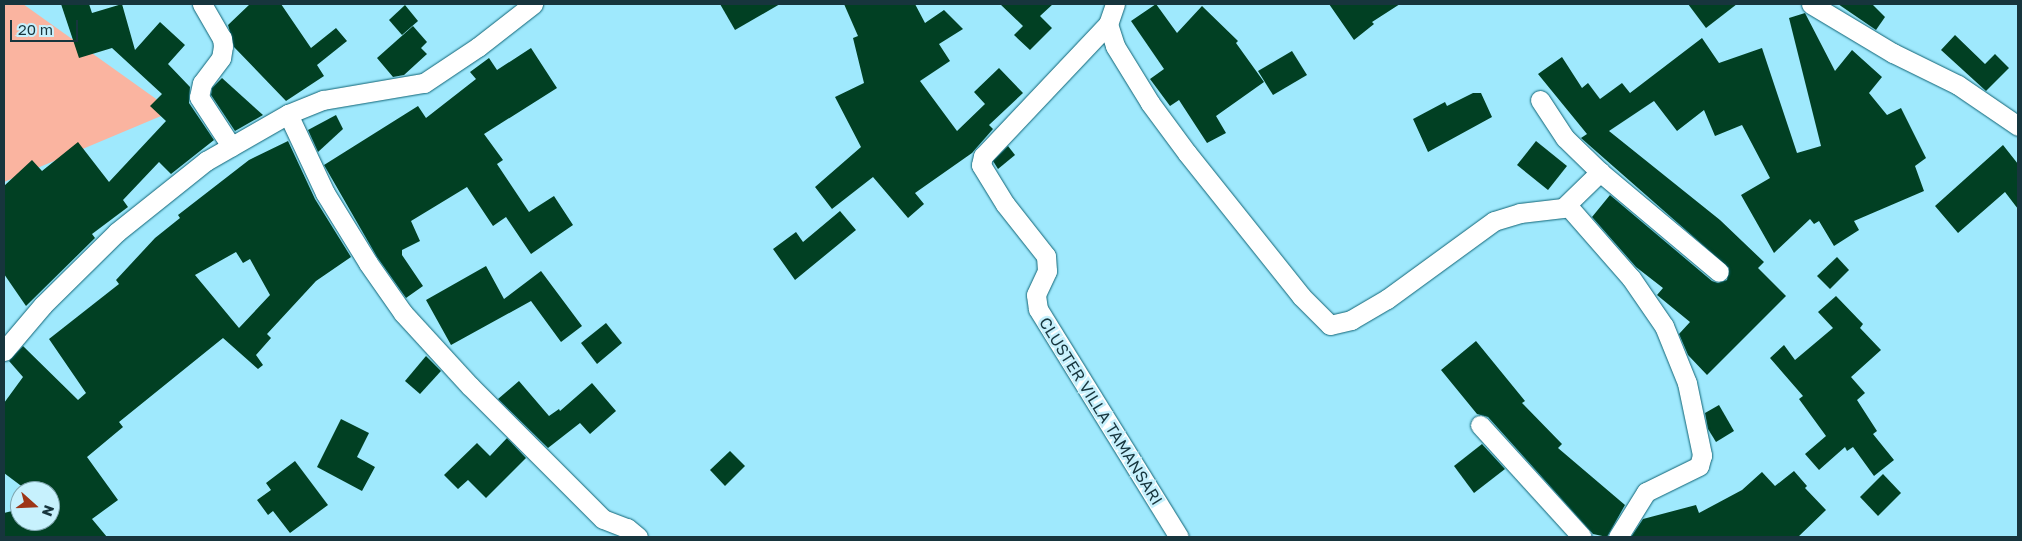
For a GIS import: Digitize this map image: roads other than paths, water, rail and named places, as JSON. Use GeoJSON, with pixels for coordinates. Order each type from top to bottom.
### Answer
{"type":"FeatureCollection","features":[{"type":"Feature","properties":{"kind":"street"},"geometry":{"type":"LineString","coordinates":[[202,4],[222,38],[223,46],[221,58],[202,83],[199,97],[231,146]]}},
{"type":"Feature","properties":{"kind":"street"},"geometry":{"type":"LineString","coordinates":[[4,351],[44,305],[117,232],[206,161],[288,114],[323,100],[424,83],[478,47],[533,4]]}},
{"type":"Feature","properties":{"kind":"street"},"geometry":{"type":"LineString","coordinates":[[1114,4],[1108,24],[1115,46],[1140,87],[1186,154],[1300,296],[1330,325],[1351,320],[1387,299],[1494,221],[1520,213],[1557,210],[1567,205],[1600,172]]}},
{"type":"Feature","properties":{"kind":"street"},"geometry":{"type":"LineString","coordinates":[[1811,4],[1892,53],[1958,85],[2018,126]]}},
{"type":"Feature","properties":{"kind":"street","name":"CLUSTER VILLA TAMANSARI"},"geometry":{"type":"LineString","coordinates":[[1108,24],[983,156],[981,165],[1006,204],[1046,256],[1048,271],[1036,295],[1038,308],[1179,537]]}},
{"type":"Feature","properties":{"kind":"street"},"geometry":{"type":"LineString","coordinates":[[1540,100],[1565,138],[1600,172],[1719,272]]}},
{"type":"Feature","properties":{"kind":"street"},"geometry":{"type":"LineString","coordinates":[[288,114],[325,193],[368,263],[403,313],[470,386],[587,504],[603,519],[627,528],[638,537]]}},
{"type":"Feature","properties":{"kind":"street"},"geometry":{"type":"LineString","coordinates":[[1567,205],[1631,278],[1664,326],[1687,383],[1702,455],[1699,466],[1646,492],[1618,537]]}},
{"type":"Feature","properties":{"kind":"street"},"geometry":{"type":"LineString","coordinates":[[1480,425],[1582,537]]}}]}
